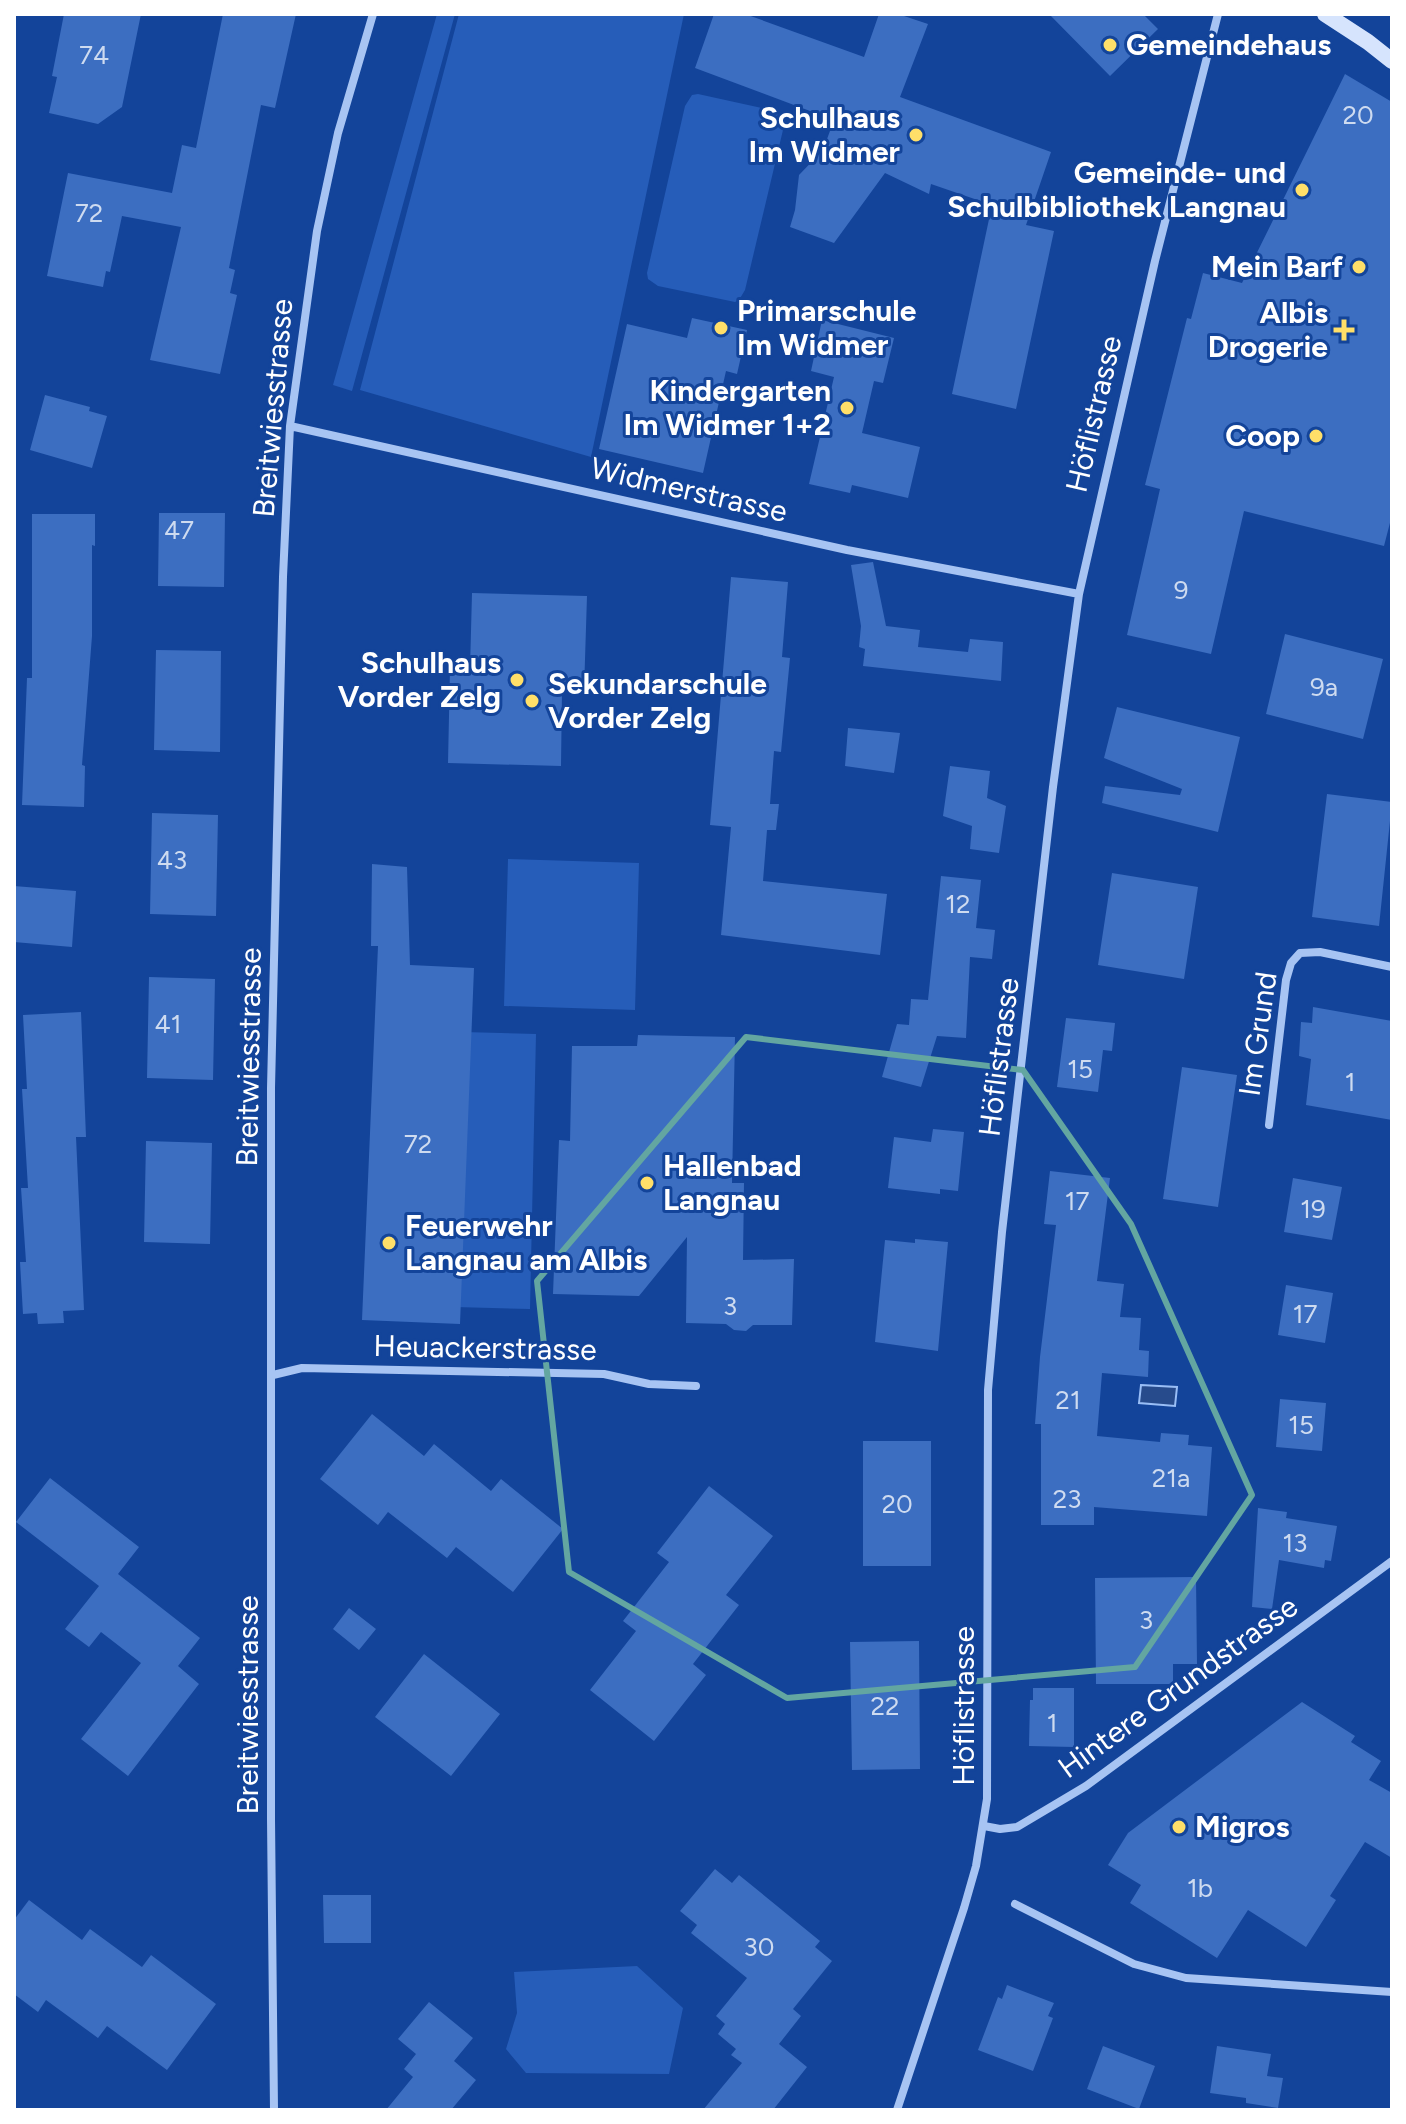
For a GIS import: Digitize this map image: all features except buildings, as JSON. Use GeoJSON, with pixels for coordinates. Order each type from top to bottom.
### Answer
{"type":"FeatureCollection","features":[{"type":"Feature","properties":{"kind":"main road"},"geometry":{"type":"LineString","coordinates":[[1325,14],[1392,61]]}},
{"type":"Feature","properties":{"kind":"street","name":"Breitwiesstrasse"},"geometry":{"type":"LineString","coordinates":[[274,2110],[271,1088],[283,577],[290,426],[317,231],[338,133],[373,14]]}},
{"type":"Feature","properties":{"kind":"street","name":"Höflistrasse"},"geometry":{"type":"LineString","coordinates":[[897,2110],[964,1908],[984,1826],[989,1771],[988,1390],[1002,1232],[1053,787],[1079,594],[1155,261],[1218,14]]}},
{"type":"Feature","properties":{"kind":"street","name":"Widmerstrasse"},"geometry":{"type":"LineString","coordinates":[[290,426],[847,550],[1079,594]]}},
{"type":"Feature","properties":{"kind":"street","name":"Im Grund"},"geometry":{"type":"LineString","coordinates":[[1269,1125],[1286,980],[1291,963],[1300,953],[1320,952],[1392,967]]}},
{"type":"Feature","properties":{"kind":"street","name":"Heuackerstrasse"},"geometry":{"type":"LineString","coordinates":[[273,1375],[302,1368],[604,1374],[649,1384],[696,1386]]}},
{"type":"Feature","properties":{"kind":"street","name":"Hintere Grundstrasse"},"geometry":{"type":"LineString","coordinates":[[984,1826],[1000,1829],[1017,1827],[1086,1786],[1392,1561]]}},
{"type":"Feature","properties":{"kind":"street"},"geometry":{"type":"LineString","coordinates":[[1015,1904],[1134,1964],[1186,1978],[1392,1992]]}},
{"type":"Feature","properties":{"kind":"highlighted area"},"geometry":{"type":"Polygon","coordinates":[[[746,1037],[1023,1070],[1131,1224],[1252,1495],[1135,1667],[787,1698],[569,1572],[537,1281],[746,1037]]]}},
{"type":"Feature","properties":{"kind":"shaded area"},"geometry":{"type":"Polygon","coordinates":[[[437,14],[455,14],[352,391],[333,385],[437,14]]]}},
{"type":"Feature","properties":{"kind":"shaded area"},"geometry":{"type":"Polygon","coordinates":[[[459,14],[684,14],[591,457],[360,390],[459,14]]]}},
{"type":"Feature","properties":{"kind":"shaded area"},"geometry":{"type":"Polygon","coordinates":[[[692,95],[771,110],[783,118],[783,130],[745,290],[735,302],[658,286],[648,279],[685,106],[692,95]]]}},
{"type":"Feature","properties":{"kind":"shaded area"},"geometry":{"type":"Polygon","coordinates":[[[508,859],[639,863],[635,1010],[504,1006],[508,859]]]}},
{"type":"Feature","properties":{"kind":"shaded area"},"geometry":{"type":"Polygon","coordinates":[[[388,1030],[536,1034],[530,1309],[381,1305],[388,1030]]]}},
{"type":"Feature","properties":{"kind":"shaded area"},"geometry":{"type":"Polygon","coordinates":[[[1141,1385],[1177,1387],[1175,1406],[1139,1403],[1141,1385]]]}},
{"type":"Feature","properties":{"kind":"shaded area"},"geometry":{"type":"Polygon","coordinates":[[[637,1966],[683,2008],[669,2074],[526,2073],[506,2049],[517,2013],[514,1972],[637,1966]]]}},
{"type":"Feature","properties":{"kind":"place","name":"Gemeindehaus"},"geometry":{"type":"Point","coordinates":[1110,45]}},
{"type":"Feature","properties":{"kind":"place","name":"Schulhaus Im Widmer"},"geometry":{"type":"Point","coordinates":[916,135]}},
{"type":"Feature","properties":{"kind":"place","name":"Gemeinde- und Schulbibliothek Langnau"},"geometry":{"type":"Point","coordinates":[1302,190]}},
{"type":"Feature","properties":{"kind":"place","name":"Mein Barf"},"geometry":{"type":"Point","coordinates":[1359,267]}},
{"type":"Feature","properties":{"kind":"place","name":"Primarschule Im Widmer"},"geometry":{"type":"Point","coordinates":[721,328]}},
{"type":"Feature","properties":{"kind":"place","name":"Albis Drogerie"},"geometry":{"type":"Point","coordinates":[1344,330]}},
{"type":"Feature","properties":{"kind":"place","name":"Kindergarten Im Widmer 1+2"},"geometry":{"type":"Point","coordinates":[847,408]}},
{"type":"Feature","properties":{"kind":"place","name":"Coop"},"geometry":{"type":"Point","coordinates":[1316,436]}},
{"type":"Feature","properties":{"kind":"place","name":"Schulhaus Vorder Zelg"},"geometry":{"type":"Point","coordinates":[517,680]}},
{"type":"Feature","properties":{"kind":"place","name":"Sekundarschule Vorder Zelg"},"geometry":{"type":"Point","coordinates":[532,701]}},
{"type":"Feature","properties":{"kind":"place","name":"Hallenbad Langnau"},"geometry":{"type":"Point","coordinates":[647,1183]}},
{"type":"Feature","properties":{"kind":"place","name":"Feuerwehr Langnau am Albis"},"geometry":{"type":"Point","coordinates":[389,1243]}},
{"type":"Feature","properties":{"kind":"place","name":"Migros"},"geometry":{"type":"Point","coordinates":[1179,1827]}}]}
